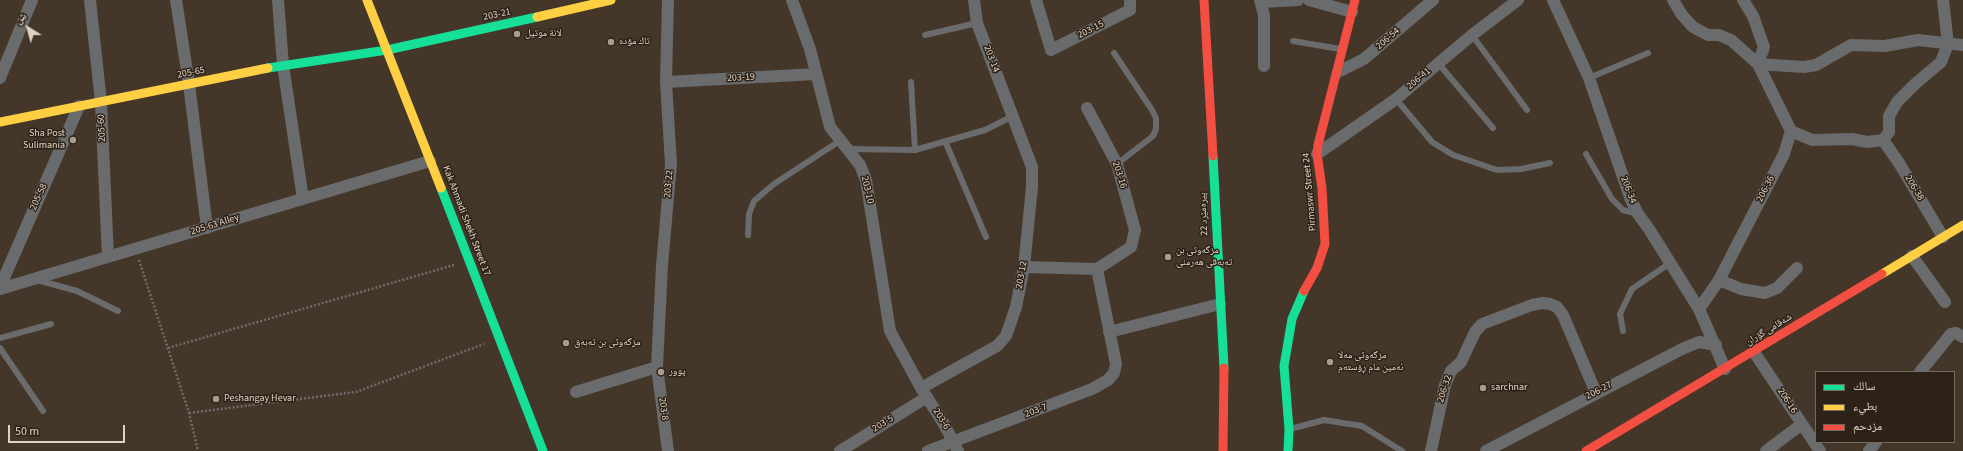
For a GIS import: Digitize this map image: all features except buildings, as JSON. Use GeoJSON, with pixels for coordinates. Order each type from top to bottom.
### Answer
{"type":"FeatureCollection","features":[{"type":"Feature","properties":{"kind":"main road","name":"Kak Ahmadi Shekh Street 17"},"geometry":{"type":"LineString","coordinates":[[367,0],[543,451]]}},
{"type":"Feature","properties":{"kind":"main road","name":"203-21"},"geometry":{"type":"LineString","coordinates":[[387,50],[611,0]]}},
{"type":"Feature","properties":{"kind":"main road","name":"22 پیرەمێرد"},"geometry":{"type":"LineString","coordinates":[[1204,0],[1224,363],[1223,451]]}},
{"type":"Feature","properties":{"kind":"main road","name":"Pirmaswr Street 24"},"geometry":{"type":"LineString","coordinates":[[1288,451],[1289,429],[1284,366],[1292,319],[1301,297],[1317,268],[1325,244],[1322,188],[1317,154],[1318,145],[1354,6]]}},
{"type":"Feature","properties":{"kind":"main road","name":"205-65"},"geometry":{"type":"LineString","coordinates":[[0,122],[283,65],[387,50]]}},
{"type":"Feature","properties":{"kind":"main road","name":"شەقامی گۆران"},"geometry":{"type":"LineString","coordinates":[[1586,451],[1754,352],[1963,225]]}},
{"type":"Feature","properties":{"kind":"street"},"geometry":{"type":"LineString","coordinates":[[1,75],[32,0]]}},
{"type":"Feature","properties":{"kind":"street","name":"205-60"},"geometry":{"type":"LineString","coordinates":[[90,0],[101,102],[108,257]]}},
{"type":"Feature","properties":{"kind":"street"},"geometry":{"type":"LineString","coordinates":[[176,0],[189,84],[207,228]]}},
{"type":"Feature","properties":{"kind":"street"},"geometry":{"type":"LineString","coordinates":[[278,0],[283,65],[303,199]]}},
{"type":"Feature","properties":{"kind":"street","name":"203-22"},"geometry":{"type":"LineString","coordinates":[[657,367],[662,265],[671,164],[666,82],[668,0]]}},
{"type":"Feature","properties":{"kind":"street","name":"203-10"},"geometry":{"type":"LineString","coordinates":[[792,0],[810,49],[830,127],[860,165],[869,191],[890,331],[924,392]]}},
{"type":"Feature","properties":{"kind":"street","name":"203-14"},"geometry":{"type":"LineString","coordinates":[[974,0],[977,23],[1013,116]]}},
{"type":"Feature","properties":{"kind":"street","name":"203-15"},"geometry":{"type":"LineString","coordinates":[[1036,0],[1051,50],[1130,5]]}},
{"type":"Feature","properties":{"kind":"street"},"geometry":{"type":"LineString","coordinates":[[1264,66],[1264,15],[1261,1],[1298,0]]}},
{"type":"Feature","properties":{"kind":"street"},"geometry":{"type":"LineString","coordinates":[[1309,0],[1354,6]]}},
{"type":"Feature","properties":{"kind":"street","name":"206-54"},"geometry":{"type":"LineString","coordinates":[[1338,72],[1364,59],[1433,0]]}},
{"type":"Feature","properties":{"kind":"street","name":"206-41"},"geometry":{"type":"LineString","coordinates":[[1317,154],[1396,99],[1472,35],[1518,0]]}},
{"type":"Feature","properties":{"kind":"street","name":"206-34"},"geometry":{"type":"LineString","coordinates":[[1553,0],[1589,78],[1631,200],[1638,214],[1699,309],[1716,345],[1725,369]]}},
{"type":"Feature","properties":{"kind":"street"},"geometry":{"type":"LineString","coordinates":[[1673,0],[1682,15],[1693,27],[1708,35],[1719,35],[1731,40],[1758,64],[1791,131],[1812,140],[1852,139],[1867,142],[1884,140],[1889,132],[1889,116],[1897,102],[1915,84],[1941,62],[1948,44],[1943,0]]}},
{"type":"Feature","properties":{"kind":"street"},"geometry":{"type":"LineString","coordinates":[[1743,0],[1753,16],[1764,46],[1758,64]]}},
{"type":"Feature","properties":{"kind":"street"},"geometry":{"type":"LineString","coordinates":[[1758,64],[1804,67],[1816,65],[1851,45],[1885,46],[1918,40],[1963,45]]}},
{"type":"Feature","properties":{"kind":"street","name":"203-19"},"geometry":{"type":"LineString","coordinates":[[666,82],[816,74]]}},
{"type":"Feature","properties":{"kind":"street","name":"205-58"},"geometry":{"type":"LineString","coordinates":[[0,288],[79,106]]}},
{"type":"Feature","properties":{"kind":"street","name":"203-16"},"geometry":{"type":"LineString","coordinates":[[1086,108],[1116,164],[1135,230],[1131,247],[1097,269]]}},
{"type":"Feature","properties":{"kind":"street","name":"203-12"},"geometry":{"type":"LineString","coordinates":[[924,392],[997,346],[1006,336],[1016,307],[1024,267],[1032,187],[1032,167],[1013,116]]}},
{"type":"Feature","properties":{"kind":"street","name":"206-36"},"geometry":{"type":"LineString","coordinates":[[1699,309],[1719,280],[1784,154],[1791,131]]}},
{"type":"Feature","properties":{"kind":"street","name":"206-38"},"geometry":{"type":"LineString","coordinates":[[1884,140],[1943,237]]}},
{"type":"Feature","properties":{"kind":"street","name":"205-63 Alley"},"geometry":{"type":"LineString","coordinates":[[0,288],[430,161]]}},
{"type":"Feature","properties":{"kind":"street"},"geometry":{"type":"LineString","coordinates":[[1912,256],[1945,302]]}},
{"type":"Feature","properties":{"kind":"street"},"geometry":{"type":"LineString","coordinates":[[1024,267],[1097,269],[1109,332],[1220,304]]}},
{"type":"Feature","properties":{"kind":"street"},"geometry":{"type":"LineString","coordinates":[[1719,280],[1741,289],[1765,293],[1777,288],[1797,268]]}},
{"type":"Feature","properties":{"kind":"street","name":"206-32"},"geometry":{"type":"LineString","coordinates":[[1432,451],[1438,412],[1445,385],[1451,371],[1461,362],[1475,332],[1482,324],[1493,319],[1543,303],[1557,308],[1563,315],[1596,393]]}},
{"type":"Feature","properties":{"kind":"street","name":"203-7"},"geometry":{"type":"LineString","coordinates":[[928,451],[956,447],[1102,384],[1114,373],[1116,364],[1109,332]]}},
{"type":"Feature","properties":{"kind":"street"},"geometry":{"type":"LineString","coordinates":[[1921,371],[1958,335]]}},
{"type":"Feature","properties":{"kind":"street","name":"206-27"},"geometry":{"type":"LineString","coordinates":[[1486,451],[1682,349],[1700,342],[1716,345]]}},
{"type":"Feature","properties":{"kind":"street","name":"206-16"},"geometry":{"type":"LineString","coordinates":[[1754,352],[1820,451]]}},
{"type":"Feature","properties":{"kind":"street"},"geometry":{"type":"LineString","coordinates":[[576,392],[657,367]]}},
{"type":"Feature","properties":{"kind":"street","name":"203-8"},"geometry":{"type":"LineString","coordinates":[[657,367],[668,451]]}},
{"type":"Feature","properties":{"kind":"street","name":"203-6"},"geometry":{"type":"LineString","coordinates":[[924,392],[956,447]]}},
{"type":"Feature","properties":{"kind":"street","name":"203-5"},"geometry":{"type":"LineString","coordinates":[[840,451],[924,392]]}},
{"type":"Feature","properties":{"kind":"street"},"geometry":{"type":"LineString","coordinates":[[1766,451],[1802,424]]}},
{"type":"Feature","properties":{"kind":"street"},"geometry":{"type":"LineString","coordinates":[[1869,451],[1875,443]]}},
{"type":"Feature","properties":{"kind":"lane"},"geometry":{"type":"LineString","coordinates":[[925,35],[977,23]]}},
{"type":"Feature","properties":{"kind":"lane"},"geometry":{"type":"LineString","coordinates":[[1472,35],[1527,110]]}},
{"type":"Feature","properties":{"kind":"lane"},"geometry":{"type":"LineString","coordinates":[[1293,41],[1342,49]]}},
{"type":"Feature","properties":{"kind":"lane"},"geometry":{"type":"LineString","coordinates":[[1114,52],[1156,118],[1156,129],[1153,136],[1116,164]]}},
{"type":"Feature","properties":{"kind":"lane"},"geometry":{"type":"LineString","coordinates":[[1589,78],[1648,53]]}},
{"type":"Feature","properties":{"kind":"lane"},"geometry":{"type":"LineString","coordinates":[[1438,63],[1493,128]]}},
{"type":"Feature","properties":{"kind":"lane"},"geometry":{"type":"LineString","coordinates":[[911,82],[915,150]]}},
{"type":"Feature","properties":{"kind":"lane"},"geometry":{"type":"LineString","coordinates":[[1396,99],[1432,142],[1453,155],[1497,170],[1521,169],[1550,163]]}},
{"type":"Feature","properties":{"kind":"lane"},"geometry":{"type":"LineString","coordinates":[[748,235],[749,214],[754,201],[774,184],[845,145],[915,150],[985,130],[1013,116]]}},
{"type":"Feature","properties":{"kind":"lane"},"geometry":{"type":"LineString","coordinates":[[945,141],[986,237]]}},
{"type":"Feature","properties":{"kind":"lane"},"geometry":{"type":"LineString","coordinates":[[1586,154],[1612,199],[1623,210],[1638,214]]}},
{"type":"Feature","properties":{"kind":"lane"},"geometry":{"type":"LineString","coordinates":[[1623,331],[1620,314],[1632,289],[1670,263]]}},
{"type":"Feature","properties":{"kind":"lane"},"geometry":{"type":"LineString","coordinates":[[33,279],[77,291],[118,310]]}},
{"type":"Feature","properties":{"kind":"lane"},"geometry":{"type":"LineString","coordinates":[[0,338],[51,324]]}},
{"type":"Feature","properties":{"kind":"lane"},"geometry":{"type":"LineString","coordinates":[[0,348],[43,411]]}},
{"type":"Feature","properties":{"kind":"lane"},"geometry":{"type":"LineString","coordinates":[[1289,429],[1324,420],[1362,426],[1402,451]]}},
{"type":"Feature","properties":{"kind":"path"},"geometry":{"type":"LineString","coordinates":[[136,249],[189,413],[198,451]]}},
{"type":"Feature","properties":{"kind":"path"},"geometry":{"type":"LineString","coordinates":[[168,348],[469,261]]}},
{"type":"Feature","properties":{"kind":"path"},"geometry":{"type":"LineString","coordinates":[[189,413],[356,392],[499,338]]}},
{"type":"Feature","properties":{"kind":"traffic: fast"},"geometry":{"type":"LineString","coordinates":[[268,68],[387,50],[537,17]]}},
{"type":"Feature","properties":{"kind":"traffic: fast"},"geometry":{"type":"LineString","coordinates":[[1213,156],[1224,368]]}},
{"type":"Feature","properties":{"kind":"traffic: fast"},"geometry":{"type":"LineString","coordinates":[[441,188],[543,451]]}},
{"type":"Feature","properties":{"kind":"traffic: fast"},"geometry":{"type":"LineString","coordinates":[[1288,451],[1289,429],[1284,366],[1292,319],[1304,291]]}},
{"type":"Feature","properties":{"kind":"traffic: slow"},"geometry":{"type":"LineString","coordinates":[[367,0],[441,188]]}},
{"type":"Feature","properties":{"kind":"traffic: slow"},"geometry":{"type":"LineString","coordinates":[[537,17],[611,0]]}},
{"type":"Feature","properties":{"kind":"traffic: slow"},"geometry":{"type":"LineString","coordinates":[[0,122],[268,68]]}},
{"type":"Feature","properties":{"kind":"traffic: slow"},"geometry":{"type":"LineString","coordinates":[[1882,274],[1963,225]]}},
{"type":"Feature","properties":{"kind":"traffic: jam"},"geometry":{"type":"LineString","coordinates":[[1204,0],[1213,156]]}},
{"type":"Feature","properties":{"kind":"traffic: jam"},"geometry":{"type":"LineString","coordinates":[[1304,291],[1317,268],[1325,244],[1322,188],[1317,154],[1318,145],[1355,0]]}},
{"type":"Feature","properties":{"kind":"traffic: jam"},"geometry":{"type":"LineString","coordinates":[[1586,451],[1882,274]]}},
{"type":"Feature","properties":{"kind":"traffic: jam"},"geometry":{"type":"LineString","coordinates":[[1223,451],[1224,368]]}},
{"type":"Feature","properties":{"kind":"place","name":"لانة موتيل"},"geometry":{"type":"Point","coordinates":[517,34]}},
{"type":"Feature","properties":{"kind":"place","name":"تاك مۆدە"},"geometry":{"type":"Point","coordinates":[611,42]}},
{"type":"Feature","properties":{"kind":"place","name":"Sha Post Sulimania"},"geometry":{"type":"Point","coordinates":[73,140]}},
{"type":"Feature","properties":{"kind":"place","name":"مزگەوتی بن تەبەقی هەرمنی"},"geometry":{"type":"Point","coordinates":[1168,257]}},
{"type":"Feature","properties":{"kind":"place","name":"مزگەوتی بن تەبەق"},"geometry":{"type":"Point","coordinates":[566,343]}},
{"type":"Feature","properties":{"kind":"place","name":"مزگەوتی مەلا ئەمین مام ڕۆستەم"},"geometry":{"type":"Point","coordinates":[1330,362]}},
{"type":"Feature","properties":{"kind":"place","name":"پوور"},"geometry":{"type":"Point","coordinates":[661,372]}},
{"type":"Feature","properties":{"kind":"place","name":"sarchnar"},"geometry":{"type":"Point","coordinates":[1483,388]}},
{"type":"Feature","properties":{"kind":"place","name":"Peshangay Hevar"},"geometry":{"type":"Point","coordinates":[216,399]}}]}
